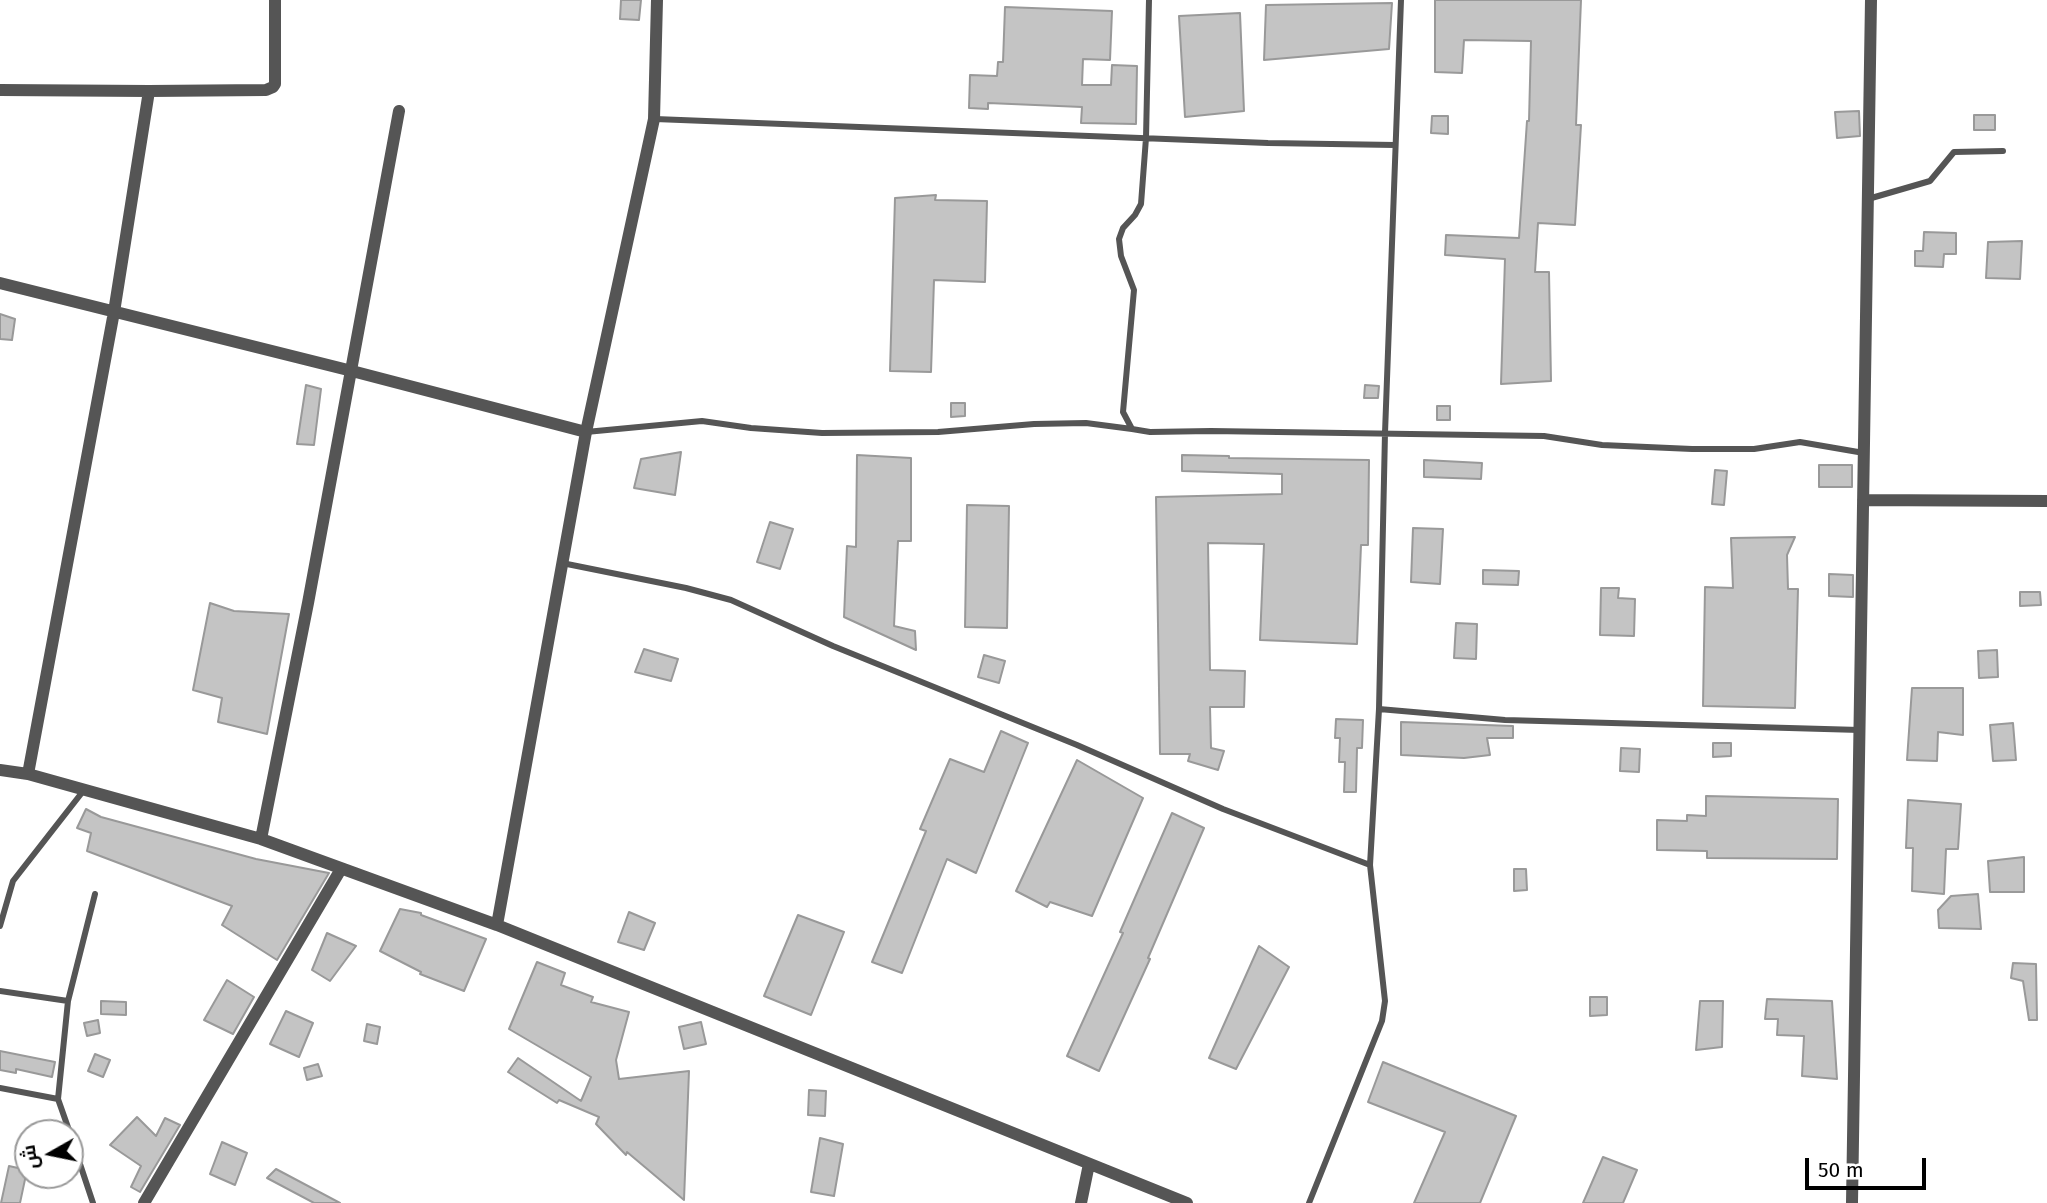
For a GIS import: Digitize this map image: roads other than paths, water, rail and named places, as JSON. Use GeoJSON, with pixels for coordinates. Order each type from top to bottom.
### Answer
{"type":"FeatureCollection","features":[{"type":"Feature","properties":{"kind":"street"},"geometry":{"type":"LineString","coordinates":[[0,90],[273,88],[275,0]]}},
{"type":"Feature","properties":{"kind":"street"},"geometry":{"type":"LineString","coordinates":[[497,925],[586,432],[654,119],[657,0]]}},
{"type":"Feature","properties":{"kind":"street"},"geometry":{"type":"LineString","coordinates":[[1852,1203],[1871,0]]}},
{"type":"Feature","properties":{"kind":"street"},"geometry":{"type":"LineString","coordinates":[[27,774],[114,312],[149,91]]}},
{"type":"Feature","properties":{"kind":"street"},"geometry":{"type":"LineString","coordinates":[[261,839],[352,371],[399,111]]}},
{"type":"Feature","properties":{"kind":"street"},"geometry":{"type":"LineString","coordinates":[[0,283],[586,432]]}},
{"type":"Feature","properties":{"kind":"street"},"geometry":{"type":"LineString","coordinates":[[1863,500],[2047,501]]}},
{"type":"Feature","properties":{"kind":"street"},"geometry":{"type":"LineString","coordinates":[[0,770],[27,774],[261,839],[497,925],[1188,1203]]}},
{"type":"Feature","properties":{"kind":"street"},"geometry":{"type":"LineString","coordinates":[[144,1203],[341,869]]}},
{"type":"Feature","properties":{"kind":"street"},"geometry":{"type":"LineString","coordinates":[[1081,1203],[1089,1164]]}},
{"type":"Feature","properties":{"kind":"lane"},"geometry":{"type":"LineString","coordinates":[[1132,429],[1123,412],[1134,290],[1118,248],[1123,228],[1136,215],[1141,204],[1146,138],[1149,0]]}},
{"type":"Feature","properties":{"kind":"lane"},"geometry":{"type":"LineString","coordinates":[[1309,1203],[1382,1021],[1385,1001],[1370,864],[1379,709],[1385,433],[1401,0]]}},
{"type":"Feature","properties":{"kind":"lane"},"geometry":{"type":"LineString","coordinates":[[654,119],[1395,145]]}},
{"type":"Feature","properties":{"kind":"lane"},"geometry":{"type":"LineString","coordinates":[[1868,199],[1930,181],[1954,152],[2003,151]]}},
{"type":"Feature","properties":{"kind":"lane"},"geometry":{"type":"LineString","coordinates":[[586,432],[702,421],[822,433],[938,432],[1086,424],[1150,432],[1544,436],[1602,445],[1692,449],[1754,449],[1800,442],[1864,453]]}},
{"type":"Feature","properties":{"kind":"lane"},"geometry":{"type":"LineString","coordinates":[[562,563],[731,600],[833,646],[1077,745],[1223,809],[1370,864]]}},
{"type":"Feature","properties":{"kind":"lane"},"geometry":{"type":"LineString","coordinates":[[1379,709],[1506,720],[1860,730]]}},
{"type":"Feature","properties":{"kind":"lane"},"geometry":{"type":"LineString","coordinates":[[0,926],[13,881],[84,790]]}},
{"type":"Feature","properties":{"kind":"lane"},"geometry":{"type":"LineString","coordinates":[[65,1119],[58,1099],[68,1001],[95,894]]}},
{"type":"Feature","properties":{"kind":"lane"},"geometry":{"type":"LineString","coordinates":[[0,991],[68,1001]]}},
{"type":"Feature","properties":{"kind":"lane"},"geometry":{"type":"LineString","coordinates":[[0,1088],[58,1099]]}},
{"type":"Feature","properties":{"kind":"lane"},"geometry":{"type":"LineString","coordinates":[[84,1176],[93,1203]]}}]}
